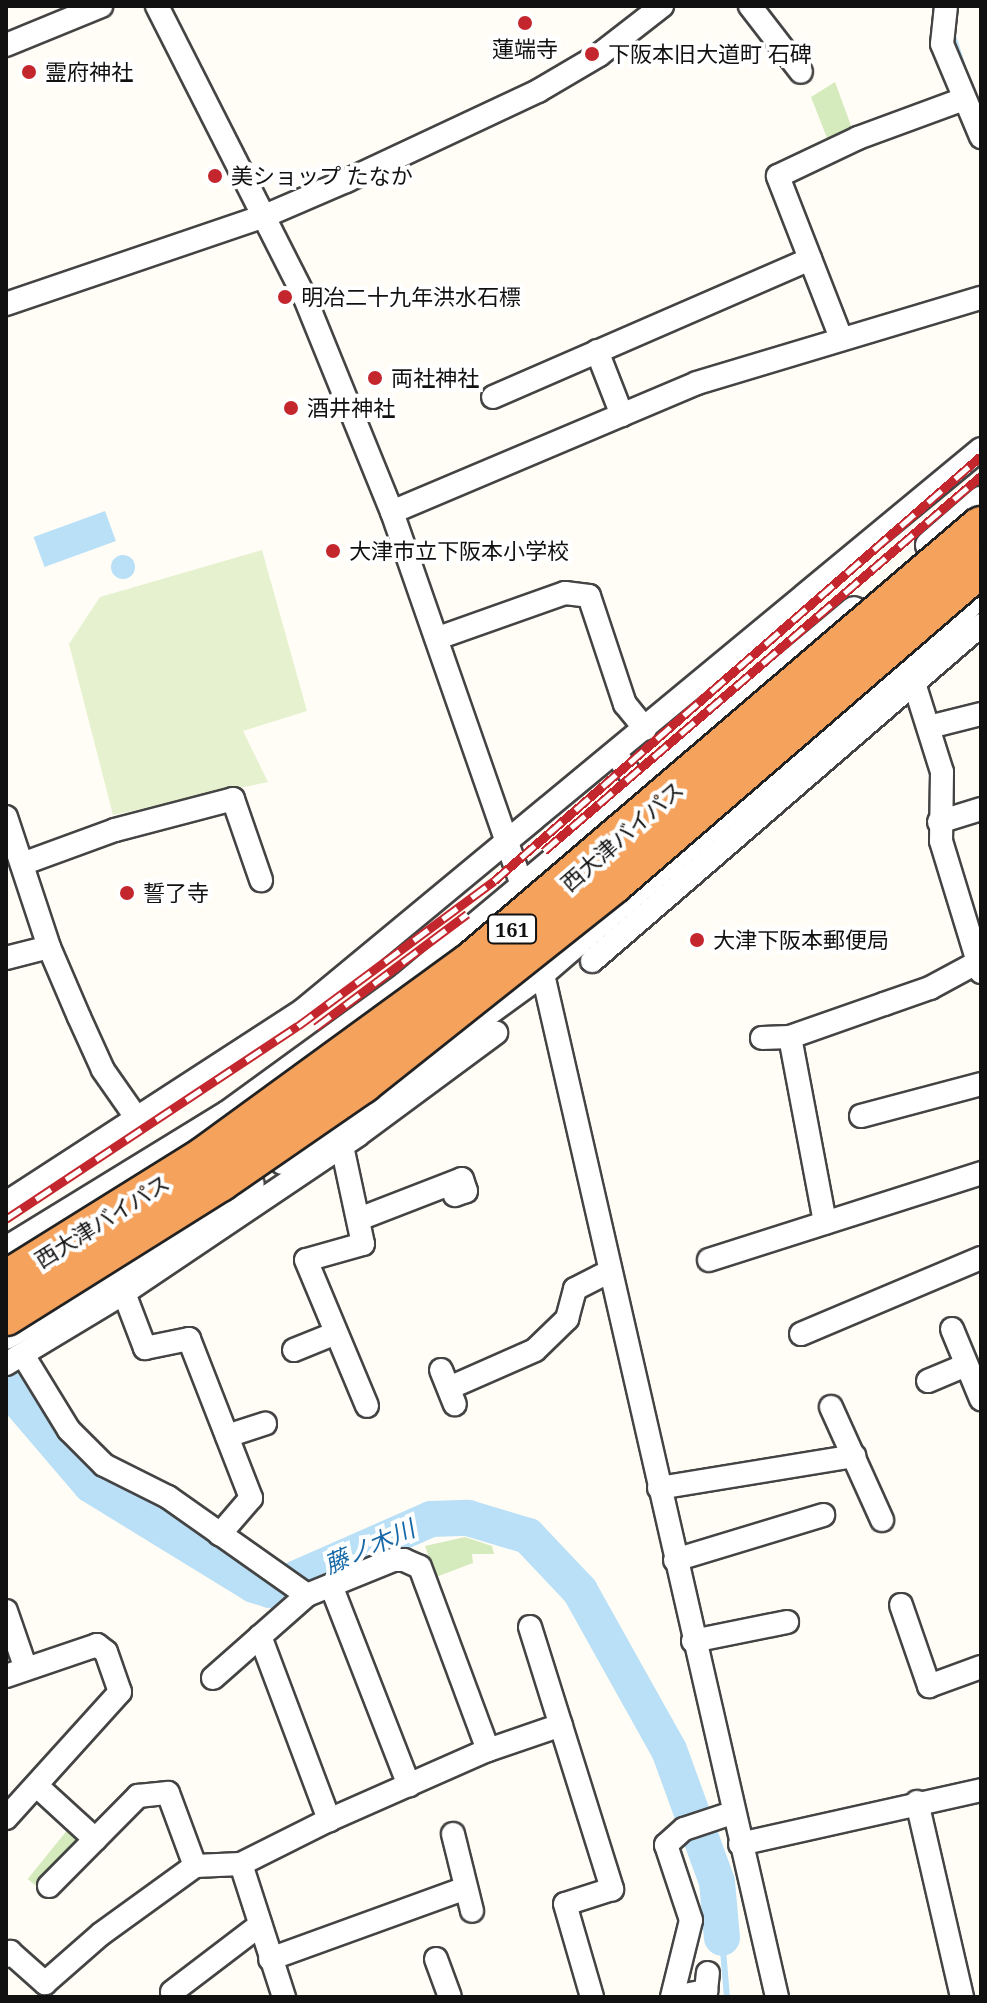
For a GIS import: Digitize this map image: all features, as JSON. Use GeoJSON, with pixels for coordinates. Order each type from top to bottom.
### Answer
{"type":"FeatureCollection","features":[{"type":"Feature","properties":{"kind":"highway","name":"西大津バイパス"},"geometry":{"type":"LineString","coordinates":[[6,1281],[205,1157],[470,964],[981,527]]}},
{"type":"Feature","properties":{"kind":"highway","name":"西大津バイパス"},"geometry":{"type":"LineString","coordinates":[[19,1339],[220,1181],[387,1064],[612,884],[981,565]]}},
{"type":"Feature","properties":{"kind":"street"},"geometry":{"type":"LineString","coordinates":[[6,45],[101,6]]}},
{"type":"Feature","properties":{"kind":"street"},"geometry":{"type":"LineString","coordinates":[[157,6],[267,215],[392,512],[438,638],[506,843],[525,889],[732,1813],[777,1997]]}},
{"type":"Feature","properties":{"kind":"street"},"geometry":{"type":"LineString","coordinates":[[6,304],[267,215],[538,91],[599,55],[662,6]]}},
{"type":"Feature","properties":{"kind":"street"},"geometry":{"type":"LineString","coordinates":[[750,6],[801,72]]}},
{"type":"Feature","properties":{"kind":"street"},"geometry":{"type":"LineString","coordinates":[[946,6],[942,44],[981,137]]}},
{"type":"Feature","properties":{"kind":"street"},"geometry":{"type":"LineString","coordinates":[[841,338],[778,176],[858,138],[964,99]]}},
{"type":"Feature","properties":{"kind":"street"},"geometry":{"type":"LineString","coordinates":[[493,397],[597,351],[697,312],[810,259]]}},
{"type":"Feature","properties":{"kind":"street"},"geometry":{"type":"LineString","coordinates":[[392,512],[697,383],[790,358],[841,338],[981,298]]}},
{"type":"Feature","properties":{"kind":"street"},"geometry":{"type":"LineString","coordinates":[[597,351],[622,415]]}},
{"type":"Feature","properties":{"kind":"street"},"geometry":{"type":"LineString","coordinates":[[6,1203],[303,1010],[981,449]]}},
{"type":"Feature","properties":{"kind":"street"},"geometry":{"type":"LineString","coordinates":[[6,1250],[228,1114],[525,889],[981,500]]}},
{"type":"Feature","properties":{"kind":"street"},"geometry":{"type":"LineString","coordinates":[[438,638],[565,593],[589,596],[625,704],[645,729]]}},
{"type":"Feature","properties":{"kind":"street"},"geometry":{"type":"LineString","coordinates":[[268,1192],[342,1146],[419,1087],[543,972],[622,920],[751,808],[981,594]]}},
{"type":"Feature","properties":{"kind":"street"},"geometry":{"type":"LineString","coordinates":[[751,808],[914,683],[981,625]]}},
{"type":"Feature","properties":{"kind":"street"},"geometry":{"type":"LineString","coordinates":[[762,1038],[790,1037],[930,988],[979,967],[939,822],[942,772],[914,683]]}},
{"type":"Feature","properties":{"kind":"street"},"geometry":{"type":"LineString","coordinates":[[929,727],[981,714]]}},
{"type":"Feature","properties":{"kind":"street"},"geometry":{"type":"LineString","coordinates":[[615,753],[640,791],[695,856]]}},
{"type":"Feature","properties":{"kind":"street"},"geometry":{"type":"LineString","coordinates":[[22,864],[115,830],[233,799],[261,880]]}},
{"type":"Feature","properties":{"kind":"street"},"geometry":{"type":"LineString","coordinates":[[939,822],[981,809]]}},
{"type":"Feature","properties":{"kind":"street"},"geometry":{"type":"LineString","coordinates":[[6,817],[49,947],[103,1070],[138,1120]]}},
{"type":"Feature","properties":{"kind":"street"},"geometry":{"type":"LineString","coordinates":[[592,961],[622,920]]}},
{"type":"Feature","properties":{"kind":"street"},"geometry":{"type":"LineString","coordinates":[[6,958],[49,947]]}},
{"type":"Feature","properties":{"kind":"street"},"geometry":{"type":"LineString","coordinates":[[19,1339],[124,1293],[496,1033]]}},
{"type":"Feature","properties":{"kind":"street"},"geometry":{"type":"LineString","coordinates":[[790,1037],[825,1223]]}},
{"type":"Feature","properties":{"kind":"street"},"geometry":{"type":"LineString","coordinates":[[861,1116],[981,1084]]}},
{"type":"Feature","properties":{"kind":"street"},"geometry":{"type":"LineString","coordinates":[[342,1146],[363,1244],[306,1260],[367,1406]]}},
{"type":"Feature","properties":{"kind":"street"},"geometry":{"type":"LineString","coordinates":[[709,1260],[981,1173]]}},
{"type":"Feature","properties":{"kind":"street"},"geometry":{"type":"LineString","coordinates":[[359,1219],[462,1179],[466,1191],[455,1195]]}},
{"type":"Feature","properties":{"kind":"street"},"geometry":{"type":"LineString","coordinates":[[19,1339],[226,1220]]}},
{"type":"Feature","properties":{"kind":"street"},"geometry":{"type":"LineString","coordinates":[[801,1334],[981,1258]]}},
{"type":"Feature","properties":{"kind":"street"},"geometry":{"type":"LineString","coordinates":[[448,1387],[543,1344],[567,1319],[575,1289],[610,1271]]}},
{"type":"Feature","properties":{"kind":"street"},"geometry":{"type":"LineString","coordinates":[[124,1293],[145,1348],[189,1339],[251,1498],[220,1534]]}},
{"type":"Feature","properties":{"kind":"street"},"geometry":{"type":"LineString","coordinates":[[952,1329],[981,1399]]}},
{"type":"Feature","properties":{"kind":"street"},"geometry":{"type":"LineString","coordinates":[[294,1350],[336,1333]]}},
{"type":"Feature","properties":{"kind":"street"},"geometry":{"type":"LineString","coordinates":[[19,1339],[69,1430],[104,1465],[168,1497],[304,1593]]}},
{"type":"Feature","properties":{"kind":"street"},"geometry":{"type":"LineString","coordinates":[[928,1381],[966,1365]]}},
{"type":"Feature","properties":{"kind":"street"},"geometry":{"type":"LineString","coordinates":[[831,1407],[882,1520]]}},
{"type":"Feature","properties":{"kind":"street"},"geometry":{"type":"LineString","coordinates":[[227,1436],[265,1424]]}},
{"type":"Feature","properties":{"kind":"street"},"geometry":{"type":"LineString","coordinates":[[659,1488],[854,1456]]}},
{"type":"Feature","properties":{"kind":"street"},"geometry":{"type":"LineString","coordinates":[[675,1560],[823,1515]]}},
{"type":"Feature","properties":{"kind":"street"},"geometry":{"type":"LineString","coordinates":[[213,1678],[304,1593],[332,1588],[393,1560],[420,1567],[488,1750]]}},
{"type":"Feature","properties":{"kind":"street"},"geometry":{"type":"LineString","coordinates":[[332,1588],[409,1785]]}},
{"type":"Feature","properties":{"kind":"street"},"geometry":{"type":"LineString","coordinates":[[901,1605],[929,1686],[981,1667]]}},
{"type":"Feature","properties":{"kind":"street"},"geometry":{"type":"LineString","coordinates":[[6,1611],[16,1672],[97,1645],[106,1652],[120,1692],[6,1818]]}},
{"type":"Feature","properties":{"kind":"street"},"geometry":{"type":"LineString","coordinates":[[693,1641],[787,1622]]}},
{"type":"Feature","properties":{"kind":"street"},"geometry":{"type":"LineString","coordinates":[[526,1626],[561,1725],[612,1889],[565,1904],[592,1997]]}},
{"type":"Feature","properties":{"kind":"street"},"geometry":{"type":"LineString","coordinates":[[260,1636],[329,1820]]}},
{"type":"Feature","properties":{"kind":"street"},"geometry":{"type":"LineString","coordinates":[[6,1956],[10,1952],[45,1983],[195,1866],[241,1864],[329,1820],[488,1750],[561,1725]]}},
{"type":"Feature","properties":{"kind":"street"},"geometry":{"type":"LineString","coordinates":[[37,1786],[95,1839]]}},
{"type":"Feature","properties":{"kind":"street"},"geometry":{"type":"LineString","coordinates":[[740,1844],[981,1790]]}},
{"type":"Feature","properties":{"kind":"street"},"geometry":{"type":"LineString","coordinates":[[49,1886],[138,1796],[168,1793],[195,1866]]}},
{"type":"Feature","properties":{"kind":"street"},"geometry":{"type":"LineString","coordinates":[[917,1802],[962,1997]]}},
{"type":"Feature","properties":{"kind":"street"},"geometry":{"type":"LineString","coordinates":[[708,1973],[706,1991],[674,1997],[691,1920],[666,1845],[684,1829],[732,1813]]}},
{"type":"Feature","properties":{"kind":"street"},"geometry":{"type":"LineString","coordinates":[[453,1834],[472,1911]]}},
{"type":"Feature","properties":{"kind":"street"},"geometry":{"type":"LineString","coordinates":[[241,1864],[284,1997]]}},
{"type":"Feature","properties":{"kind":"street"},"geometry":{"type":"LineString","coordinates":[[270,1959],[466,1888]]}},
{"type":"Feature","properties":{"kind":"street"},"geometry":{"type":"LineString","coordinates":[[169,1989],[260,1925]]}},
{"type":"Feature","properties":{"kind":"street"},"geometry":{"type":"LineString","coordinates":[[436,1959],[450,1997]]}},
{"type":"Feature","properties":{"kind":"green space"},"geometry":{"type":"Polygon","coordinates":[[[835,82],[853,131],[829,143],[811,97],[835,82]]]}},
{"type":"Feature","properties":{"kind":"green space"},"geometry":{"type":"Polygon","coordinates":[[[262,550],[307,711],[243,731],[268,782],[113,815],[69,644],[100,597],[262,550]]]}},
{"type":"Feature","properties":{"kind":"green space"},"geometry":{"type":"Polygon","coordinates":[[[465,1537],[492,1546],[494,1554],[472,1554],[473,1563],[436,1577],[425,1546],[465,1537]]]}},
{"type":"Feature","properties":{"kind":"green space"},"geometry":{"type":"Polygon","coordinates":[[[73,1823],[94,1840],[49,1896],[28,1879],[73,1823]]]}},
{"type":"Feature","properties":{"kind":"water"},"geometry":{"type":"Polygon","coordinates":[[[105,511],[116,541],[45,567],[34,537],[105,511]]]}},
{"type":"Feature","properties":{"kind":"water"},"geometry":{"type":"Polygon","coordinates":[[[123,555],[132,558],[135,567],[132,576],[123,579],[114,576],[111,567],[114,558],[123,555]]]}},
{"type":"Feature","properties":{"kind":"waterway"},"geometry":{"type":"LineString","coordinates":[[952,33],[962,64]]}},
{"type":"Feature","properties":{"kind":"waterway","name":"藤ノ木川"},"geometry":{"type":"LineString","coordinates":[[9,1389],[91,1485],[254,1585],[270,1590],[431,1519],[468,1518],[528,1536],[580,1591],[669,1750],[717,1882],[722,1938]]}},
{"type":"Feature","properties":{"kind":"waterway","name":"藤ノ木川"},"geometry":{"type":"LineString","coordinates":[[722,1938],[727,1997]]}},
{"type":"Feature","properties":{"kind":"railway"},"geometry":{"type":"LineString","coordinates":[[6,1219],[298,1026],[494,881],[981,456]]}},
{"type":"Feature","properties":{"kind":"railway"},"geometry":{"type":"LineString","coordinates":[[544,851],[981,476]]}},
{"type":"Feature","properties":{"kind":"railway"},"geometry":{"type":"LineString","coordinates":[[316,1027],[467,914]]}},
{"type":"Feature","properties":{"kind":"place","name":"蓮端寺"},"geometry":{"type":"Point","coordinates":[525,23]}},
{"type":"Feature","properties":{"kind":"place","name":"下阪本旧大道町 石碑"},"geometry":{"type":"Point","coordinates":[592,54]}},
{"type":"Feature","properties":{"kind":"place","name":"霊府神社"},"geometry":{"type":"Point","coordinates":[29,72]}},
{"type":"Feature","properties":{"kind":"place","name":"美ショップ たなか"},"geometry":{"type":"Point","coordinates":[215,176]}},
{"type":"Feature","properties":{"kind":"place","name":"明冶二十九年洪水石標"},"geometry":{"type":"Point","coordinates":[285,297]}},
{"type":"Feature","properties":{"kind":"place","name":"両社神社"},"geometry":{"type":"Point","coordinates":[375,378]}},
{"type":"Feature","properties":{"kind":"place","name":"酒井神社"},"geometry":{"type":"Point","coordinates":[291,408]}},
{"type":"Feature","properties":{"kind":"place","name":"大津市立下阪本小学校"},"geometry":{"type":"Point","coordinates":[333,551]}},
{"type":"Feature","properties":{"kind":"place","name":"誓了寺"},"geometry":{"type":"Point","coordinates":[127,893]}},
{"type":"Feature","properties":{"kind":"place","name":"大津下阪本郵便局"},"geometry":{"type":"Point","coordinates":[697,940]}}]}
